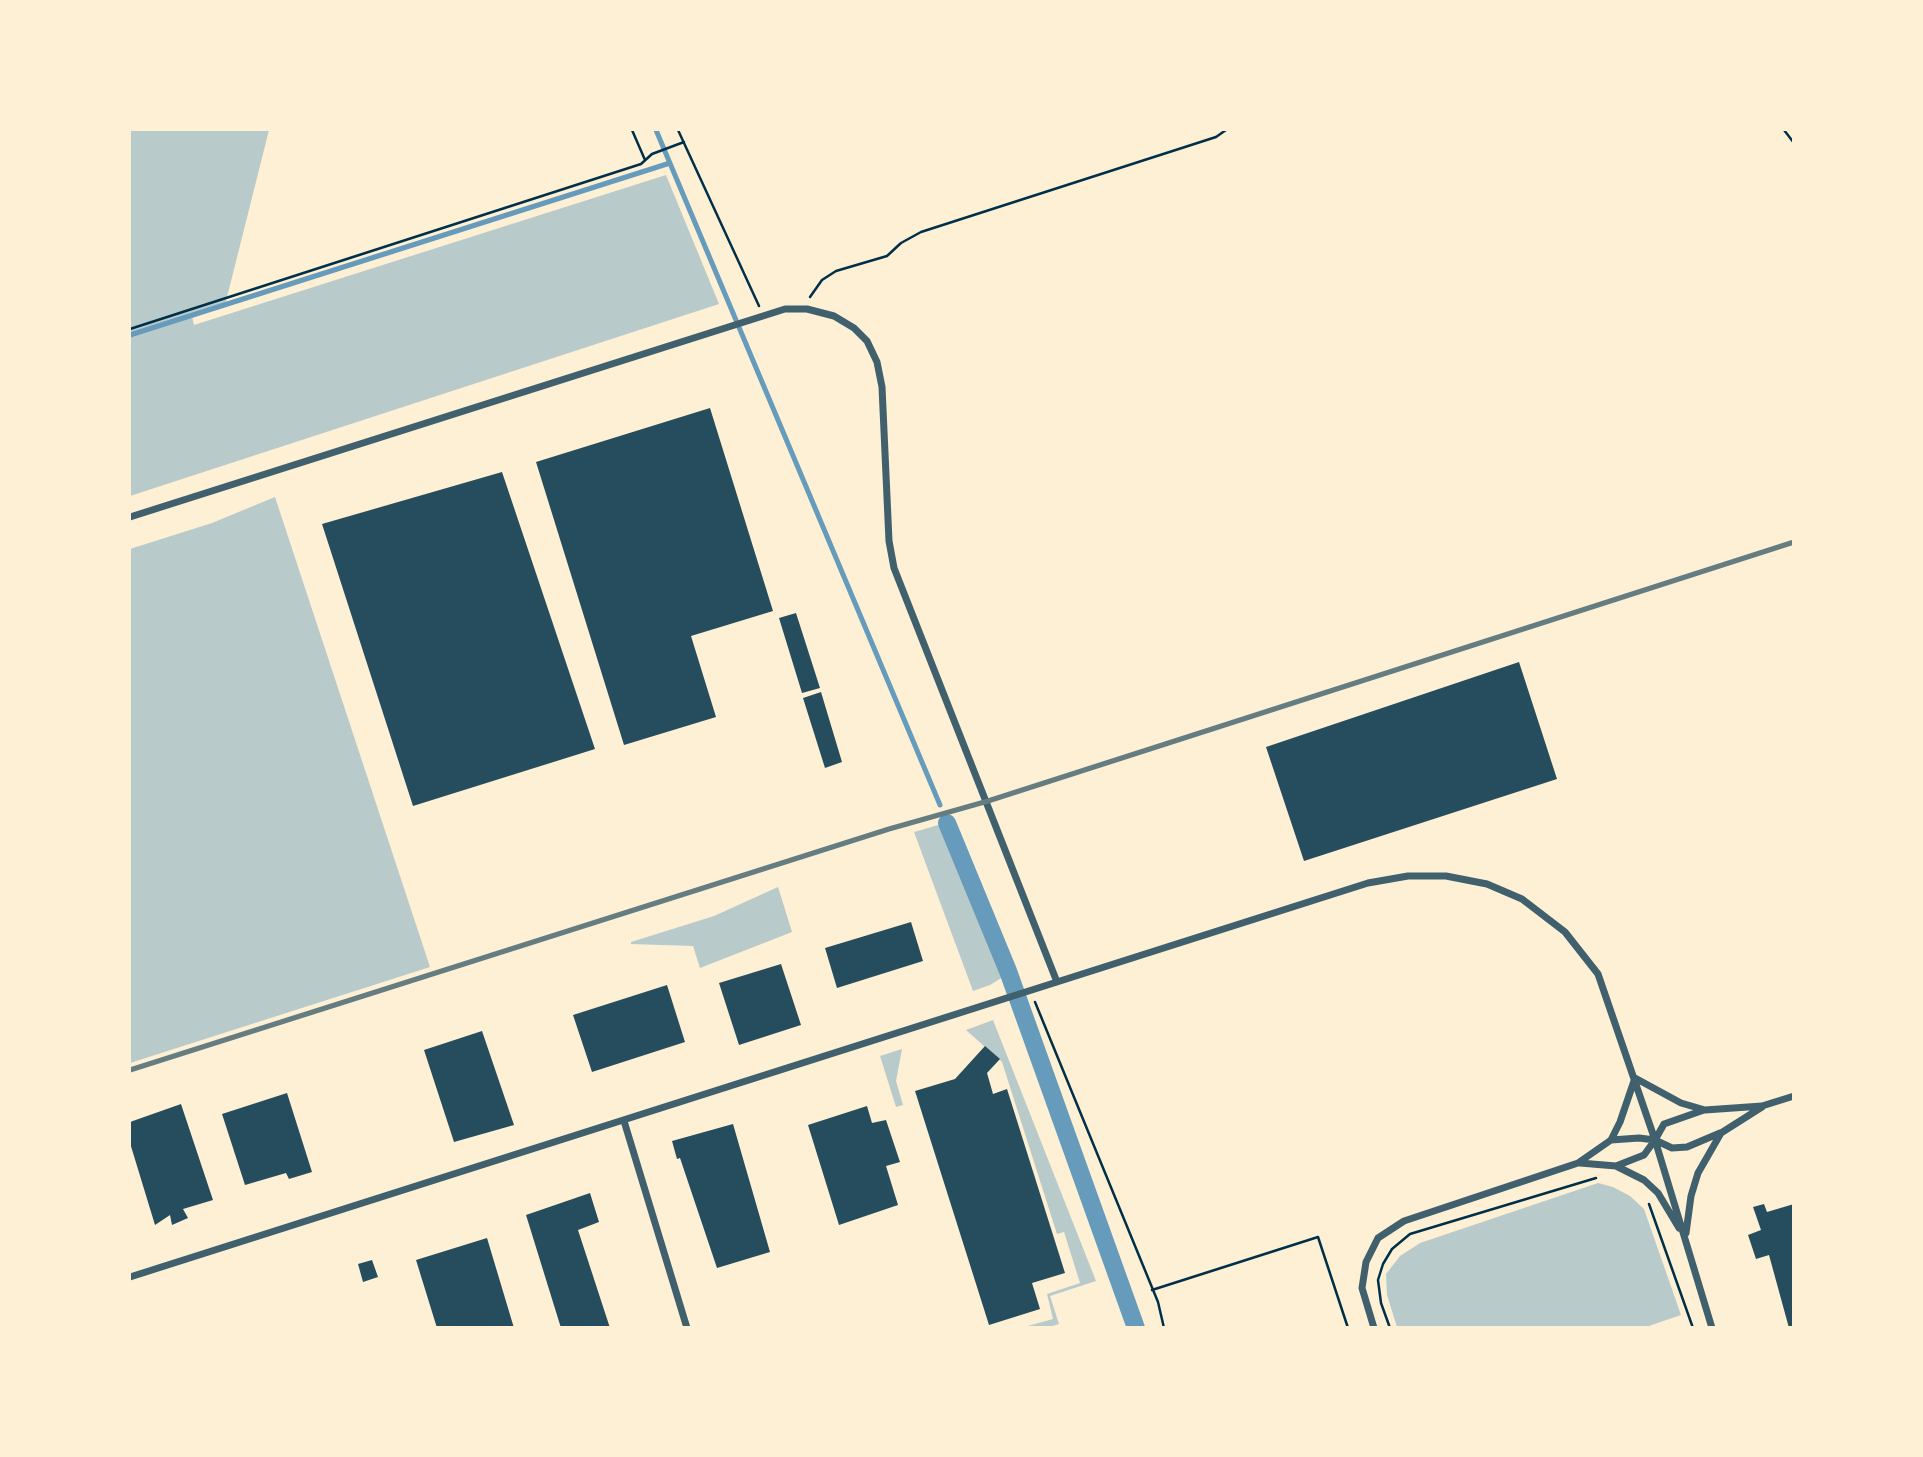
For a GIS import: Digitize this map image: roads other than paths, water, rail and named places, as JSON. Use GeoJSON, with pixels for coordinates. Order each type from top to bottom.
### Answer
{"type":"FeatureCollection","features":[{"type":"Feature","properties":{"kind":"street"},"geometry":{"type":"LineString","coordinates":[[130,517],[785,309],[807,309],[834,316],[867,341],[877,362],[882,387],[889,541],[894,568],[988,801],[1057,982]]}},
{"type":"Feature","properties":{"kind":"street"},"geometry":{"type":"LineString","coordinates":[[130,1277],[1368,883],[1408,876],[1446,876],[1487,884],[1522,899],[1565,932],[1598,974],[1656,1140],[1712,1328]]}},
{"type":"Feature","properties":{"kind":"street"},"geometry":{"type":"LineString","coordinates":[[1635,1079],[1681,1103],[1705,1110]]}},
{"type":"Feature","properties":{"kind":"street"},"geometry":{"type":"LineString","coordinates":[[1374,1328],[1362,1288],[1366,1262],[1378,1238],[1404,1221],[1578,1163],[1611,1140],[1635,1079]]}},
{"type":"Feature","properties":{"kind":"street"},"geometry":{"type":"LineString","coordinates":[[1616,1166],[1644,1155],[1664,1124],[1705,1110],[1762,1106],[1794,1097]]}},
{"type":"Feature","properties":{"kind":"street"},"geometry":{"type":"LineString","coordinates":[[1611,1140],[1639,1138],[1656,1140],[1672,1148],[1687,1147],[1721,1133],[1762,1106]]}},
{"type":"Feature","properties":{"kind":"street"},"geometry":{"type":"LineString","coordinates":[[624,1121],[687,1328]]}},
{"type":"Feature","properties":{"kind":"street"},"geometry":{"type":"LineString","coordinates":[[1685,1238],[1690,1196],[1698,1173],[1721,1133]]}},
{"type":"Feature","properties":{"kind":"street"},"geometry":{"type":"LineString","coordinates":[[1578,1163],[1616,1166],[1644,1180],[1658,1193],[1685,1238]]}},
{"type":"Feature","properties":{"kind":"waterway"},"geometry":{"type":"LineString","coordinates":[[656,130],[940,805]]}},
{"type":"Feature","properties":{"kind":"waterway"},"geometry":{"type":"LineString","coordinates":[[130,335],[670,163]]}},
{"type":"Feature","properties":{"kind":"waterway"},"geometry":{"type":"LineString","coordinates":[[947,823],[1008,971],[1136,1328]]}},
{"type":"Feature","properties":{"kind":"railway"},"geometry":{"type":"LineString","coordinates":[[130,1070],[889,829],[988,801],[1794,542]]}}]}
